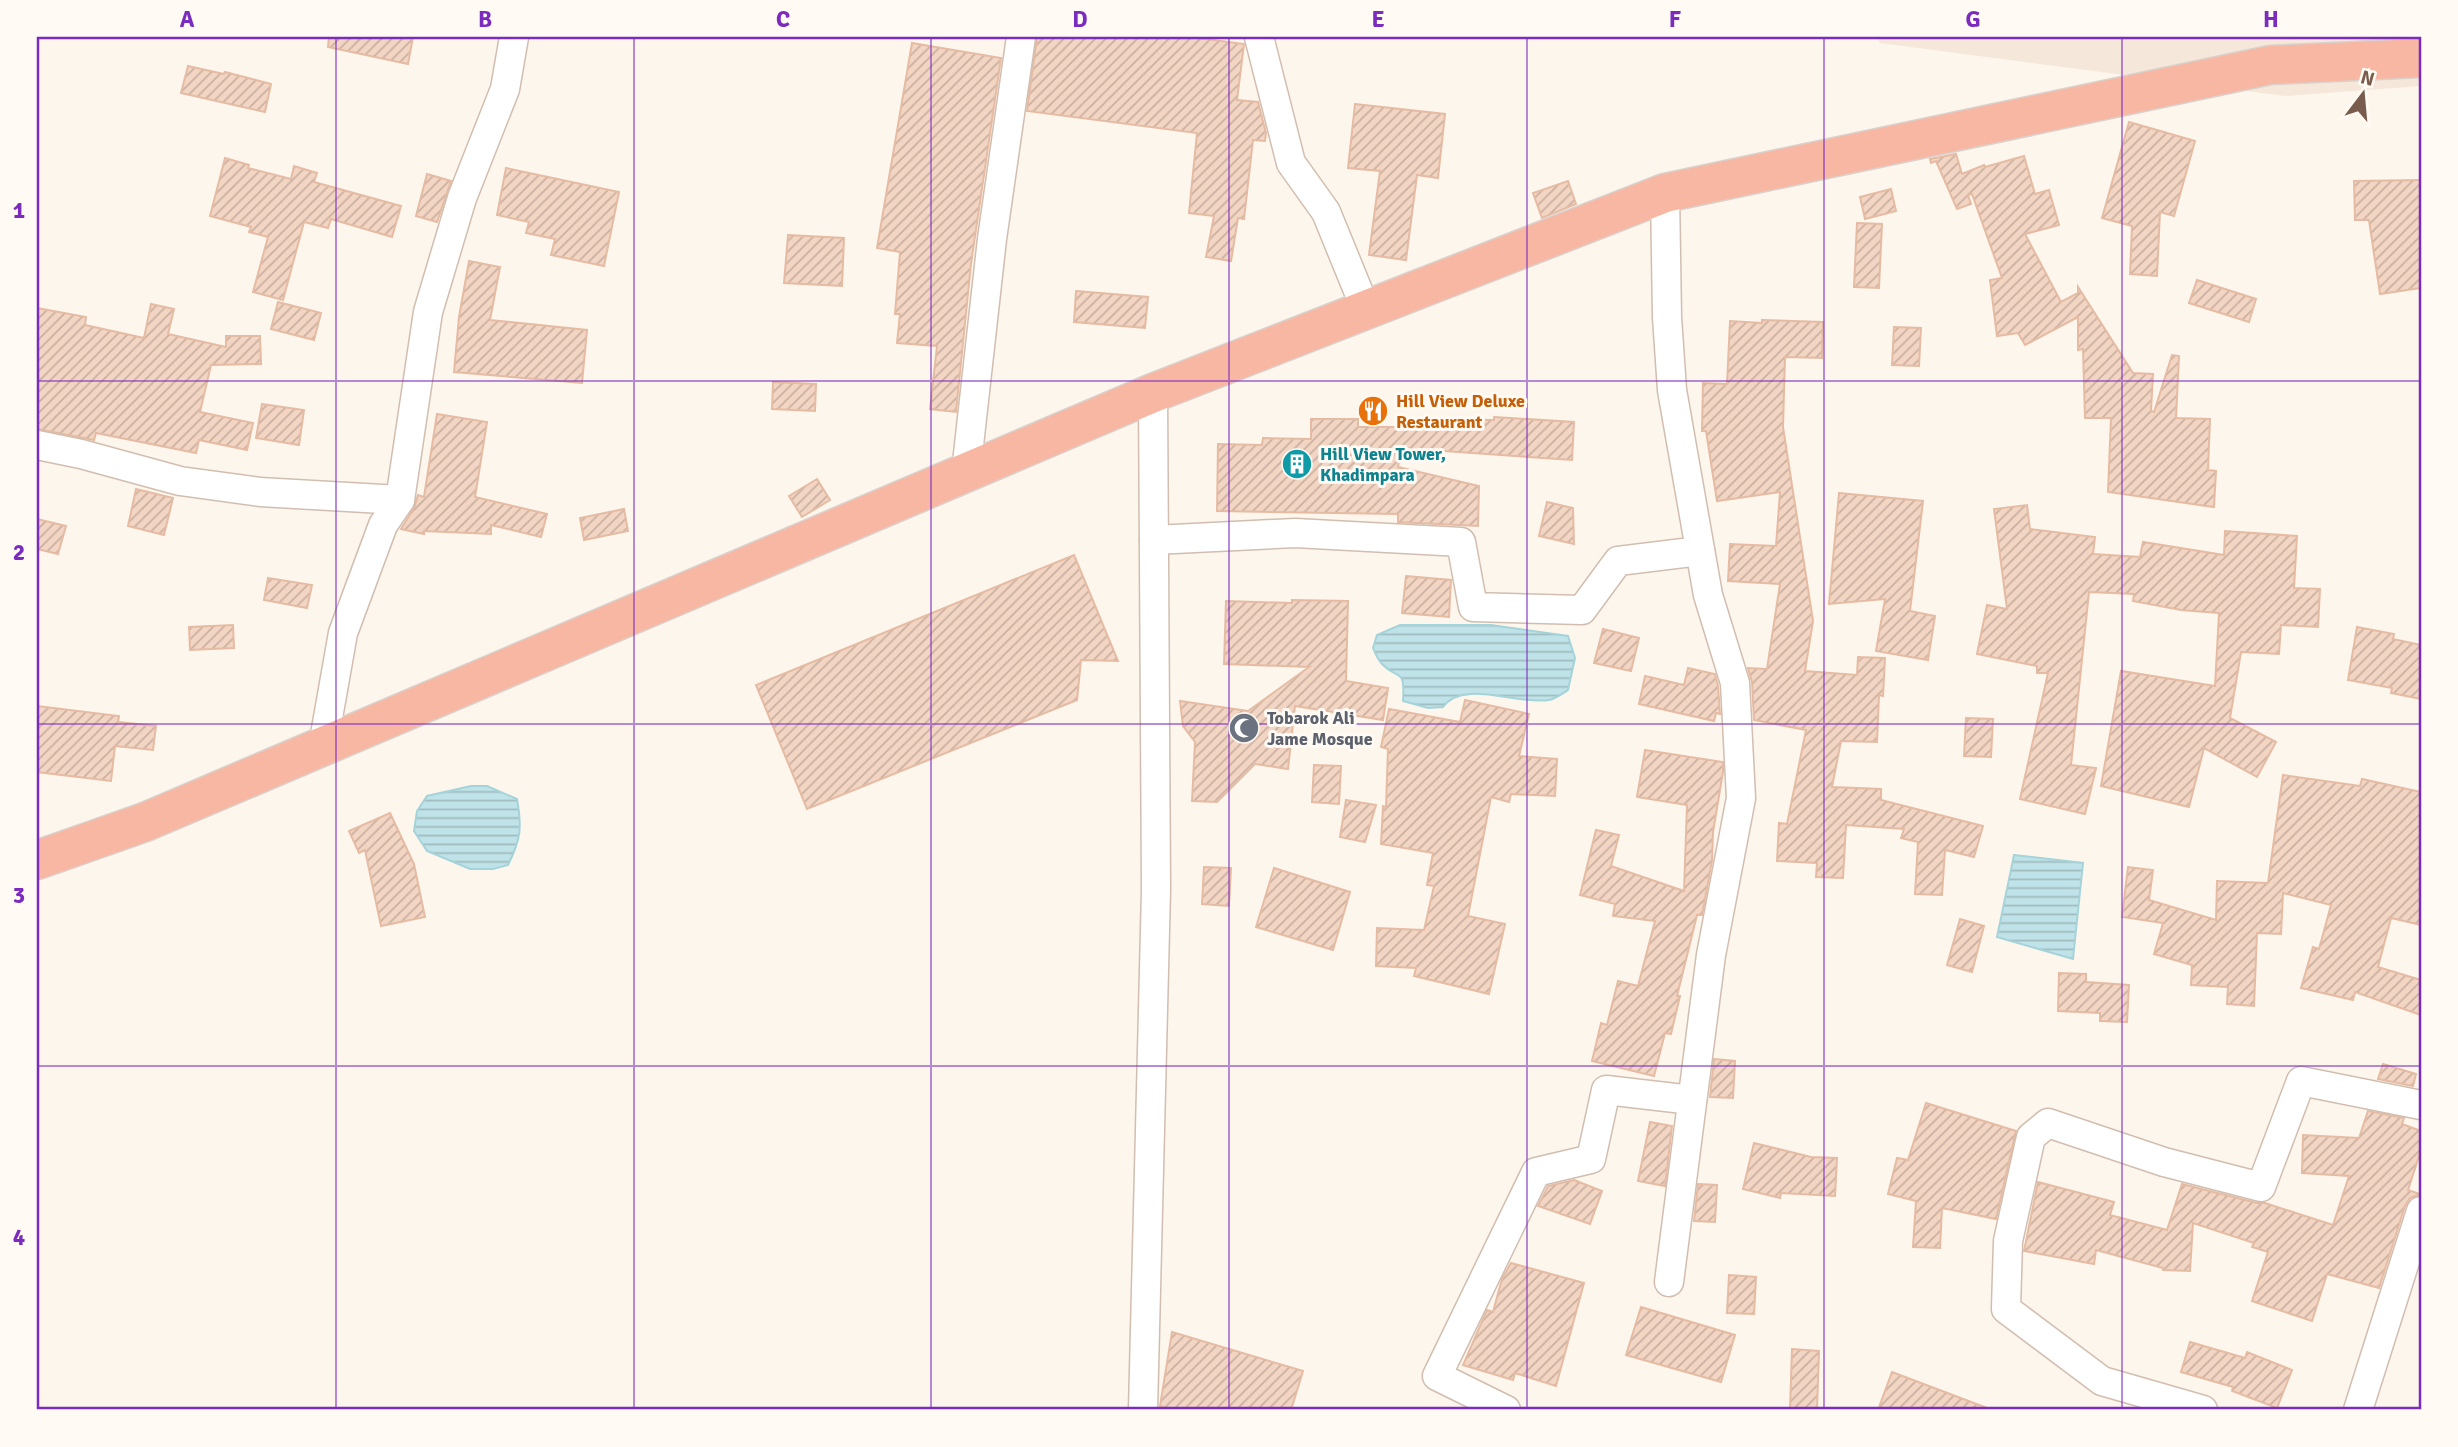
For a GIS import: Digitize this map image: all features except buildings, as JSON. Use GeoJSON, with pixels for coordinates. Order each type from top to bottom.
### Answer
{"type":"FeatureCollection","features":[{"type":"Feature","properties":{"kind":"highway"},"geometry":{"type":"LineString","coordinates":[[37,860],[145,822],[1153,393],[1665,193],[2270,65],[2421,58]]}},
{"type":"Feature","properties":{"kind":"street"},"geometry":{"type":"LineString","coordinates":[[323,746],[343,633],[383,525],[400,500],[428,312],[462,198],[505,89],[514,37]]}},
{"type":"Feature","properties":{"kind":"street"},"geometry":{"type":"LineString","coordinates":[[967,472],[992,239],[1021,37]]}},
{"type":"Feature","properties":{"kind":"street"},"geometry":{"type":"LineString","coordinates":[[1259,37],[1291,163],[1325,212],[1366,310]]}},
{"type":"Feature","properties":{"kind":"street"},"geometry":{"type":"LineString","coordinates":[[1665,193],[1667,317],[1672,390],[1708,595],[1735,683],[1741,798],[1710,955],[1668,1282]]}},
{"type":"Feature","properties":{"kind":"street"},"geometry":{"type":"LineString","coordinates":[[1143,1410],[1156,891],[1153,393]]}},
{"type":"Feature","properties":{"kind":"street"},"geometry":{"type":"LineString","coordinates":[[37,445],[180,481],[260,492],[400,500]]}},
{"type":"Feature","properties":{"kind":"street"},"geometry":{"type":"LineString","coordinates":[[1154,540],[1295,533],[1461,542],[1473,607],[1582,610],[1618,561],[1700,551]]}},
{"type":"Feature","properties":{"kind":"street"},"geometry":{"type":"LineString","coordinates":[[2203,1410],[2102,1381],[2006,1309],[2008,1241],[2031,1138],[2048,1123],[2164,1162],[2261,1187],[2301,1081],[2421,1105]]}},
{"type":"Feature","properties":{"kind":"street"},"geometry":{"type":"LineString","coordinates":[[1506,1410],[1437,1376],[1536,1172],[1591,1159],[1606,1090],[1692,1100]]}},
{"type":"Feature","properties":{"kind":"street"},"geometry":{"type":"LineString","coordinates":[[2364,1407],[2421,1211]]}},
{"type":"Feature","properties":{"kind":"shaded area"},"geometry":{"type":"Polygon","coordinates":[[[1877,37],[2421,37],[2421,86],[2285,96],[1880,43],[1877,37]]]}},
{"type":"Feature","properties":{"kind":"water"},"geometry":{"type":"Polygon","coordinates":[[[1400,625],[1491,625],[1568,636],[1575,658],[1568,690],[1549,700],[1536,701],[1477,694],[1452,699],[1443,707],[1428,708],[1403,701],[1402,679],[1382,664],[1373,648],[1377,635],[1400,625]]]}},
{"type":"Feature","properties":{"kind":"water"},"geometry":{"type":"Polygon","coordinates":[[[471,786],[487,786],[517,799],[519,833],[508,865],[493,869],[470,869],[427,851],[414,831],[417,811],[427,796],[471,786]]]}},
{"type":"Feature","properties":{"kind":"water"},"geometry":{"type":"Polygon","coordinates":[[[2014,855],[2083,863],[2073,959],[1997,937],[2014,855]]]}},
{"type":"Feature","properties":{"kind":"place","name":"Hill View Deluxe Restaurant"},"geometry":{"type":"Point","coordinates":[1373,411]}},
{"type":"Feature","properties":{"kind":"place","name":"Hill View Tower, Khadimpara"},"geometry":{"type":"Point","coordinates":[1297,464]}},
{"type":"Feature","properties":{"kind":"place","name":"Tobarok Ali Jame Mosque"},"geometry":{"type":"Point","coordinates":[1244,728]}}]}
